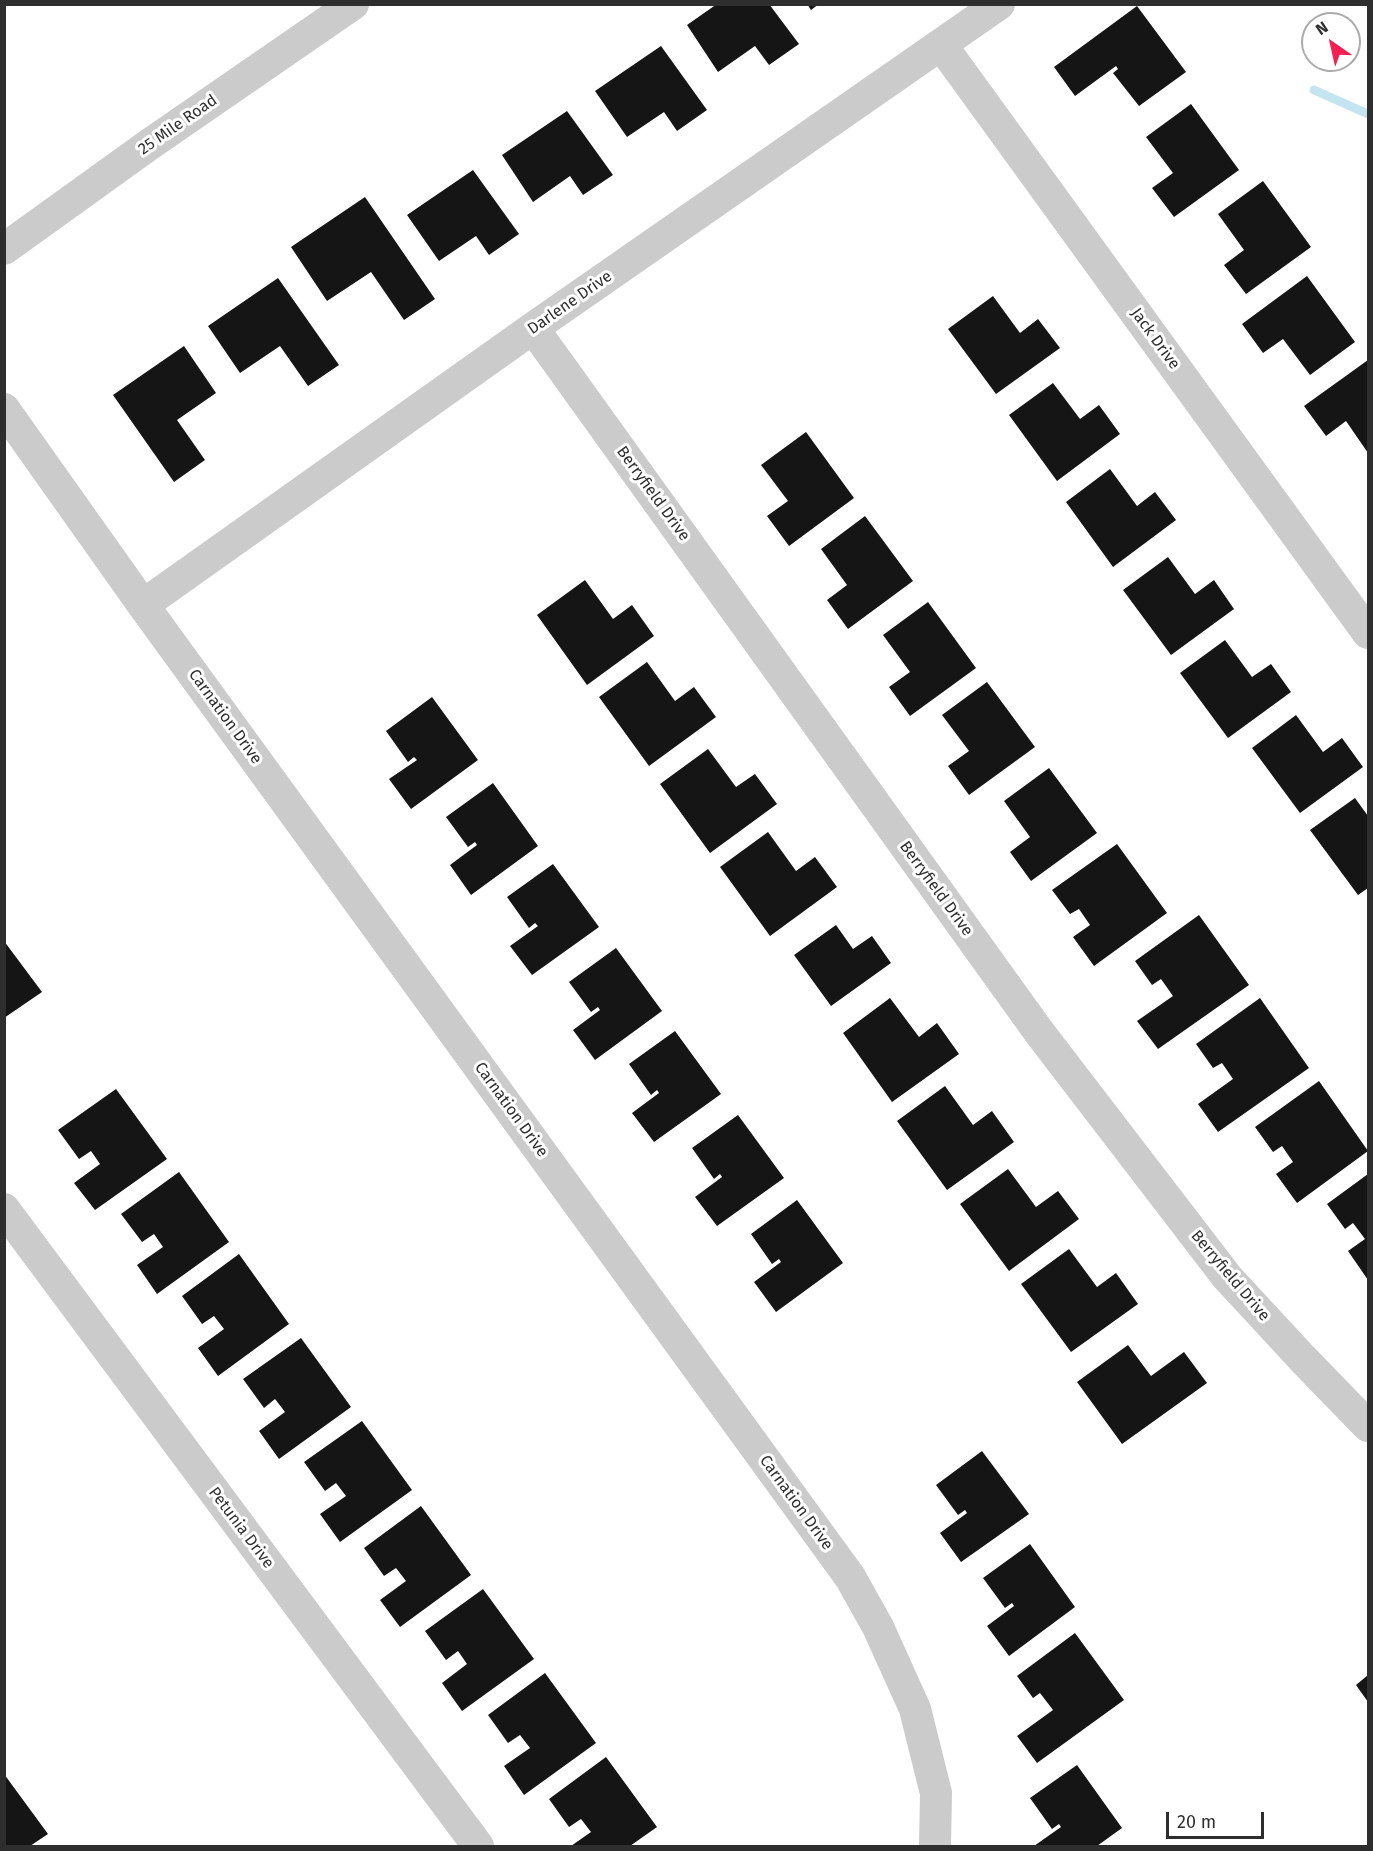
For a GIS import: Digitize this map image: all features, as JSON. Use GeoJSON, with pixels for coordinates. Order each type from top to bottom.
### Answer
{"type":"FeatureCollection","features":[{"type":"Feature","properties":{"kind":"street","name":"25 Mile Road"},"geometry":{"type":"LineString","coordinates":[[4,249],[150,144],[353,4]]}},
{"type":"Feature","properties":{"kind":"street","name":"Darlene Drive"},"geometry":{"type":"LineString","coordinates":[[143,604],[533,328],[942,46],[999,4]]}},
{"type":"Feature","properties":{"kind":"street","name":"Jack Drive"},"geometry":{"type":"LineString","coordinates":[[942,46],[1368,633]]}},
{"type":"Feature","properties":{"kind":"street","name":"Berryfield Drive"},"geometry":{"type":"LineString","coordinates":[[533,328],[1039,1032],[1227,1277],[1368,1425]]}},
{"type":"Feature","properties":{"kind":"street","name":"Carnation Drive"},"geometry":{"type":"LineString","coordinates":[[4,409],[143,604],[850,1576],[878,1627],[915,1709],[936,1793],[935,1846]]}},
{"type":"Feature","properties":{"kind":"street","name":"Petunia Drive"},"geometry":{"type":"LineString","coordinates":[[4,1209],[478,1846]]}},
{"type":"Feature","properties":{"kind":"building"},"geometry":{"type":"Polygon","coordinates":[[[717,4],[769,4],[799,44],[769,65],[755,46],[718,72],[687,25],[717,4]]]}},
{"type":"Feature","properties":{"kind":"building"},"geometry":{"type":"Polygon","coordinates":[[[807,4],[819,4],[811,10],[807,4]]]}},
{"type":"Feature","properties":{"kind":"building"},"geometry":{"type":"Polygon","coordinates":[[[1137,6],[1186,72],[1139,106],[1113,73],[1118,69],[1116,66],[1075,96],[1054,67],[1137,6]]]}},
{"type":"Feature","properties":{"kind":"building"},"geometry":{"type":"Polygon","coordinates":[[[661,46],[707,110],[677,131],[664,112],[627,137],[595,91],[661,46]]]}},
{"type":"Feature","properties":{"kind":"building"},"geometry":{"type":"Polygon","coordinates":[[[1191,104],[1239,170],[1174,217],[1152,188],[1173,173],[1146,137],[1191,104]]]}},
{"type":"Feature","properties":{"kind":"building"},"geometry":{"type":"Polygon","coordinates":[[[567,111],[613,175],[583,195],[570,176],[533,202],[502,155],[567,111]]]}},
{"type":"Feature","properties":{"kind":"building"},"geometry":{"type":"Polygon","coordinates":[[[473,170],[519,234],[489,255],[476,236],[439,261],[407,215],[473,170]]]}},
{"type":"Feature","properties":{"kind":"building"},"geometry":{"type":"Polygon","coordinates":[[[1263,181],[1311,247],[1246,294],[1224,265],[1244,250],[1218,214],[1263,181]]]}},
{"type":"Feature","properties":{"kind":"building"},"geometry":{"type":"Polygon","coordinates":[[[365,197],[435,299],[404,320],[371,272],[327,301],[291,247],[365,197]]]}},
{"type":"Feature","properties":{"kind":"building"},"geometry":{"type":"Polygon","coordinates":[[[1307,276],[1355,342],[1310,375],[1283,339],[1263,353],[1242,324],[1307,276]]]}},
{"type":"Feature","properties":{"kind":"building"},"geometry":{"type":"Polygon","coordinates":[[[278,278],[339,365],[308,386],[280,346],[240,373],[208,326],[278,278]]]}},
{"type":"Feature","properties":{"kind":"building"},"geometry":{"type":"Polygon","coordinates":[[[993,296],[1020,333],[1038,319],[1060,348],[996,394],[948,329],[993,296]]]}},
{"type":"Feature","properties":{"kind":"building"},"geometry":{"type":"Polygon","coordinates":[[[184,346],[216,393],[177,420],[205,460],[174,482],[113,395],[184,346]]]}},
{"type":"Feature","properties":{"kind":"building"},"geometry":{"type":"Polygon","coordinates":[[[1368,360],[1368,453],[1346,421],[1326,436],[1304,406],[1368,360]]]}},
{"type":"Feature","properties":{"kind":"building"},"geometry":{"type":"Polygon","coordinates":[[[1053,383],[1080,419],[1099,405],[1120,434],[1057,481],[1009,415],[1053,383]]]}},
{"type":"Feature","properties":{"kind":"building"},"geometry":{"type":"Polygon","coordinates":[[[806,432],[854,498],[789,546],[767,516],[788,501],[761,465],[806,432]]]}},
{"type":"Feature","properties":{"kind":"building"},"geometry":{"type":"Polygon","coordinates":[[[1110,469],[1137,506],[1155,492],[1176,520],[1113,567],[1066,502],[1110,469]]]}},
{"type":"Feature","properties":{"kind":"building"},"geometry":{"type":"Polygon","coordinates":[[[865,516],[913,581],[848,629],[827,600],[847,585],[821,549],[865,516]]]}},
{"type":"Feature","properties":{"kind":"building"},"geometry":{"type":"Polygon","coordinates":[[[1168,557],[1195,594],[1214,580],[1234,609],[1171,655],[1123,590],[1168,557]]]}},
{"type":"Feature","properties":{"kind":"building"},"geometry":{"type":"Polygon","coordinates":[[[585,580],[613,619],[632,605],[654,636],[587,685],[537,615],[585,580]]]}},
{"type":"Feature","properties":{"kind":"building"},"geometry":{"type":"Polygon","coordinates":[[[928,602],[976,668],[910,716],[889,687],[910,672],[883,635],[928,602]]]}},
{"type":"Feature","properties":{"kind":"building"},"geometry":{"type":"Polygon","coordinates":[[[1225,640],[1252,677],[1271,664],[1291,692],[1228,738],[1180,673],[1225,640]]]}},
{"type":"Feature","properties":{"kind":"building"},"geometry":{"type":"Polygon","coordinates":[[[647,662],[675,701],[694,687],[716,717],[649,766],[599,697],[647,662]]]}},
{"type":"Feature","properties":{"kind":"building"},"geometry":{"type":"Polygon","coordinates":[[[987,682],[1035,747],[969,795],[948,766],[969,751],[942,715],[987,682]]]}},
{"type":"Feature","properties":{"kind":"building"},"geometry":{"type":"Polygon","coordinates":[[[432,697],[478,760],[411,809],[389,779],[417,760],[414,757],[408,762],[386,731],[432,697]]]}},
{"type":"Feature","properties":{"kind":"building"},"geometry":{"type":"Polygon","coordinates":[[[1296,715],[1323,752],[1342,738],[1363,767],[1300,813],[1252,748],[1296,715]]]}},
{"type":"Feature","properties":{"kind":"building"},"geometry":{"type":"Polygon","coordinates":[[[708,749],[736,787],[755,774],[777,804],[710,853],[660,784],[708,749]]]}},
{"type":"Feature","properties":{"kind":"building"},"geometry":{"type":"Polygon","coordinates":[[[1049,768],[1097,833],[1031,881],[1010,852],[1030,837],[1004,801],[1049,768]]]}},
{"type":"Feature","properties":{"kind":"building"},"geometry":{"type":"Polygon","coordinates":[[[493,783],[538,846],[471,895],[450,865],[477,845],[475,842],[468,847],[446,817],[493,783]]]}},
{"type":"Feature","properties":{"kind":"building"},"geometry":{"type":"Polygon","coordinates":[[[1355,798],[1368,816],[1368,888],[1358,895],[1310,830],[1355,798]]]}},
{"type":"Feature","properties":{"kind":"building"},"geometry":{"type":"Polygon","coordinates":[[[768,832],[796,871],[815,857],[837,887],[770,936],[720,867],[768,832]]]}},
{"type":"Feature","properties":{"kind":"building"},"geometry":{"type":"Polygon","coordinates":[[[1117,844],[1167,913],[1094,966],[1073,937],[1090,925],[1079,909],[1070,914],[1052,890],[1117,844]]]}},
{"type":"Feature","properties":{"kind":"building"},"geometry":{"type":"Polygon","coordinates":[[[553,864],[599,927],[532,975],[510,946],[538,926],[535,923],[529,928],[507,897],[553,864]]]}},
{"type":"Feature","properties":{"kind":"building"},"geometry":{"type":"Polygon","coordinates":[[[1199,915],[1249,985],[1158,1049],[1137,1021],[1173,996],[1161,979],[1152,985],[1135,961],[1199,915]]]}},
{"type":"Feature","properties":{"kind":"building"},"geometry":{"type":"Polygon","coordinates":[[[836,925],[853,949],[872,936],[891,963],[831,1006],[794,955],[836,925]]]}},
{"type":"Feature","properties":{"kind":"building"},"geometry":{"type":"Polygon","coordinates":[[[4,941],[42,992],[4,1018],[4,941]]]}},
{"type":"Feature","properties":{"kind":"building"},"geometry":{"type":"Polygon","coordinates":[[[616,948],[662,1011],[595,1060],[573,1030],[600,1010],[598,1007],[591,1012],[569,982],[616,948]]]}},
{"type":"Feature","properties":{"kind":"building"},"geometry":{"type":"Polygon","coordinates":[[[890,998],[919,1037],[937,1023],[959,1054],[892,1102],[843,1033],[890,998]]]}},
{"type":"Feature","properties":{"kind":"building"},"geometry":{"type":"Polygon","coordinates":[[[1260,998],[1309,1068],[1218,1132],[1198,1104],[1233,1079],[1222,1063],[1213,1068],[1196,1044],[1260,998]]]}},
{"type":"Feature","properties":{"kind":"building"},"geometry":{"type":"Polygon","coordinates":[[[675,1031],[721,1094],[654,1142],[632,1113],[659,1093],[657,1090],[651,1095],[629,1064],[675,1031]]]}},
{"type":"Feature","properties":{"kind":"building"},"geometry":{"type":"Polygon","coordinates":[[[1319,1081],[1368,1151],[1297,1203],[1276,1174],[1293,1162],[1282,1146],[1273,1152],[1255,1127],[1319,1081]]]}},
{"type":"Feature","properties":{"kind":"building"},"geometry":{"type":"Polygon","coordinates":[[[945,1086],[973,1125],[992,1111],[1014,1142],[947,1190],[897,1121],[945,1086]]]}},
{"type":"Feature","properties":{"kind":"building"},"geometry":{"type":"Polygon","coordinates":[[[116,1089],[167,1159],[95,1210],[74,1183],[100,1164],[91,1151],[79,1159],[58,1130],[116,1089]]]}},
{"type":"Feature","properties":{"kind":"building"},"geometry":{"type":"Polygon","coordinates":[[[738,1115],[784,1178],[717,1226],[695,1197],[722,1177],[720,1174],[714,1179],[692,1148],[738,1115]]]}},
{"type":"Feature","properties":{"kind":"building"},"geometry":{"type":"Polygon","coordinates":[[[1008,1169],[1036,1207],[1058,1191],[1079,1219],[1009,1271],[960,1204],[1008,1169]]]}},
{"type":"Feature","properties":{"kind":"building"},"geometry":{"type":"Polygon","coordinates":[[[179,1172],[229,1242],[157,1294],[137,1265],[163,1247],[154,1234],[142,1242],[121,1214],[179,1172]]]}},
{"type":"Feature","properties":{"kind":"building"},"geometry":{"type":"Polygon","coordinates":[[[1368,1174],[1368,1280],[1348,1251],[1365,1239],[1353,1223],[1345,1229],[1327,1204],[1368,1174]]]}},
{"type":"Feature","properties":{"kind":"building"},"geometry":{"type":"Polygon","coordinates":[[[797,1200],[843,1263],[776,1312],[754,1282],[781,1262],[779,1259],[772,1264],[751,1234],[797,1200]]]}},
{"type":"Feature","properties":{"kind":"building"},"geometry":{"type":"Polygon","coordinates":[[[1069,1249],[1097,1287],[1116,1273],[1138,1304],[1071,1352],[1021,1284],[1069,1249]]]}},
{"type":"Feature","properties":{"kind":"building"},"geometry":{"type":"Polygon","coordinates":[[[239,1254],[289,1324],[218,1376],[198,1348],[224,1329],[214,1316],[202,1324],[182,1296],[239,1254]]]}},
{"type":"Feature","properties":{"kind":"building"},"geometry":{"type":"Polygon","coordinates":[[[301,1338],[351,1407],[279,1459],[259,1431],[285,1412],[275,1399],[264,1408],[243,1379],[301,1338]]]}},
{"type":"Feature","properties":{"kind":"building"},"geometry":{"type":"Polygon","coordinates":[[[1128,1345],[1151,1376],[1184,1352],[1207,1383],[1122,1444],[1077,1382],[1128,1345]]]}},
{"type":"Feature","properties":{"kind":"building"},"geometry":{"type":"Polygon","coordinates":[[[362,1421],[412,1490],[340,1542],[320,1514],[346,1496],[336,1483],[325,1491],[304,1462],[362,1421]]]}},
{"type":"Feature","properties":{"kind":"building"},"geometry":{"type":"Polygon","coordinates":[[[982,1451],[1029,1514],[961,1562],[940,1533],[967,1513],[965,1510],[958,1515],[936,1485],[982,1451]]]}},
{"type":"Feature","properties":{"kind":"building"},"geometry":{"type":"Polygon","coordinates":[[[421,1506],[471,1575],[400,1627],[380,1600],[406,1581],[396,1568],[384,1576],[364,1548],[421,1506]]]}},
{"type":"Feature","properties":{"kind":"building"},"geometry":{"type":"Polygon","coordinates":[[[1030,1544],[1075,1607],[1009,1656],[987,1626],[1014,1606],[1012,1603],[1005,1608],[983,1578],[1030,1544]]]}},
{"type":"Feature","properties":{"kind":"building"},"geometry":{"type":"Polygon","coordinates":[[[483,1589],[534,1659],[462,1711],[442,1683],[467,1664],[458,1651],[446,1660],[425,1631],[483,1589]]]}},
{"type":"Feature","properties":{"kind":"building"},"geometry":{"type":"Polygon","coordinates":[[[1075,1633],[1124,1700],[1037,1763],[1017,1736],[1053,1710],[1040,1693],[1033,1698],[1017,1676],[1075,1633]]]}},
{"type":"Feature","properties":{"kind":"building"},"geometry":{"type":"Polygon","coordinates":[[[545,1673],[596,1743],[524,1795],[504,1766],[530,1748],[520,1735],[508,1743],[488,1715],[545,1673]]]}},
{"type":"Feature","properties":{"kind":"building"},"geometry":{"type":"Polygon","coordinates":[[[1368,1675],[1368,1702],[1356,1685],[1368,1675]]]}},
{"type":"Feature","properties":{"kind":"building"},"geometry":{"type":"Polygon","coordinates":[[[606,1757],[657,1827],[630,1846],[571,1846],[591,1832],[581,1819],[569,1827],[549,1799],[606,1757]]]}},
{"type":"Feature","properties":{"kind":"building"},"geometry":{"type":"Polygon","coordinates":[[[1077,1765],[1122,1828],[1097,1846],[1034,1846],[1061,1827],[1059,1824],[1052,1829],[1030,1798],[1077,1765]]]}},
{"type":"Feature","properties":{"kind":"building"},"geometry":{"type":"Polygon","coordinates":[[[4,1774],[48,1834],[30,1846],[4,1846],[4,1774]]]}},
{"type":"Feature","properties":{"kind":"waterway"},"geometry":{"type":"LineString","coordinates":[[1314,90],[1368,114]]}}]}
